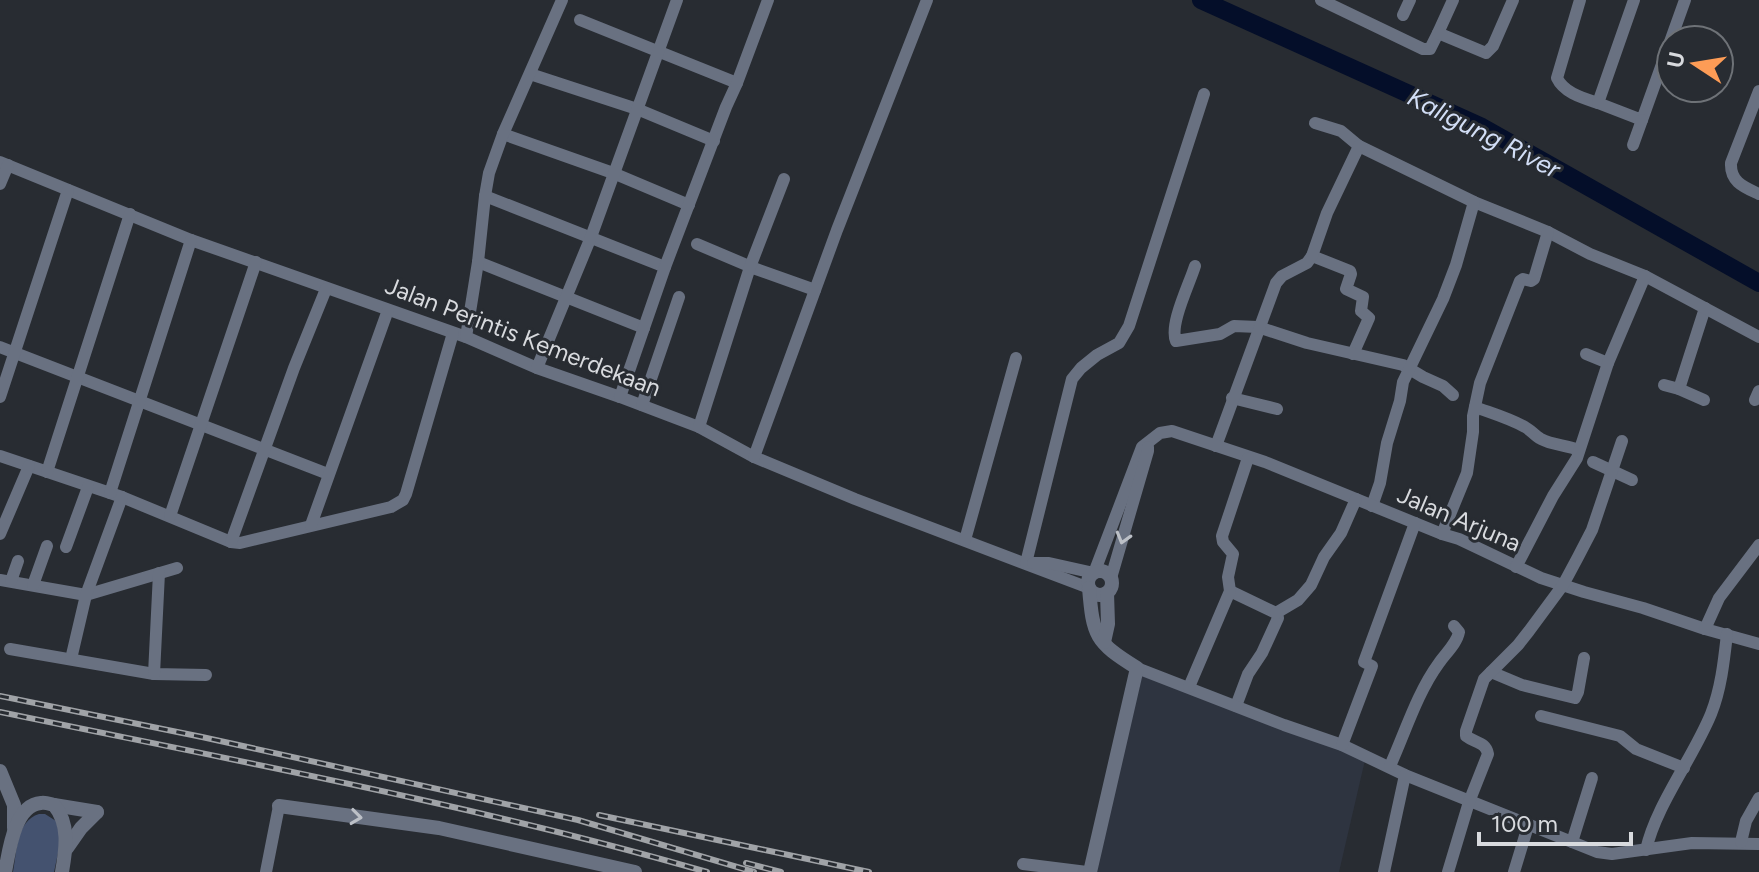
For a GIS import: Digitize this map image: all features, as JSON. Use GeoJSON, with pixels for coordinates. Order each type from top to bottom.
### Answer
{"type":"FeatureCollection","features":[{"type":"Feature","properties":{"kind":"street"},"geometry":{"type":"LineString","coordinates":[[466,337],[489,173],[562,0]]}},
{"type":"Feature","properties":{"kind":"street"},"geometry":{"type":"LineString","coordinates":[[537,368],[591,237],[677,0]]}},
{"type":"Feature","properties":{"kind":"street"},"geometry":{"type":"LineString","coordinates":[[620,397],[665,267],[768,0]]}},
{"type":"Feature","properties":{"kind":"street"},"geometry":{"type":"LineString","coordinates":[[754,457],[927,0]]}},
{"type":"Feature","properties":{"kind":"street"},"geometry":{"type":"LineString","coordinates":[[1321,0],[1423,49],[1430,49],[1453,0]]}},
{"type":"Feature","properties":{"kind":"street"},"geometry":{"type":"LineString","coordinates":[[1403,15],[1410,0]]}},
{"type":"Feature","properties":{"kind":"street"},"geometry":{"type":"LineString","coordinates":[[1438,33],[1486,53],[1493,46],[1513,0]]}},
{"type":"Feature","properties":{"kind":"street"},"geometry":{"type":"LineString","coordinates":[[1580,0],[1557,78],[1561,87],[1642,120]]}},
{"type":"Feature","properties":{"kind":"street"},"geometry":{"type":"LineString","coordinates":[[1598,103],[1634,0]]}},
{"type":"Feature","properties":{"kind":"street"},"geometry":{"type":"LineString","coordinates":[[1633,145],[1685,0]]}},
{"type":"Feature","properties":{"kind":"street"},"geometry":{"type":"LineString","coordinates":[[580,20],[737,83]]}},
{"type":"Feature","properties":{"kind":"street"},"geometry":{"type":"LineString","coordinates":[[530,74],[637,109],[714,141]]}},
{"type":"Feature","properties":{"kind":"street"},"geometry":{"type":"LineString","coordinates":[[1759,91],[1730,172],[1737,183],[1759,194]]}},
{"type":"Feature","properties":{"kind":"street"},"geometry":{"type":"LineString","coordinates":[[1026,563],[1072,379],[1097,355],[1119,343],[1129,326],[1204,94]]}},
{"type":"Feature","properties":{"kind":"street"},"geometry":{"type":"LineString","coordinates":[[1315,123],[1341,131],[1359,146],[1474,202],[1645,276],[1759,337]]}},
{"type":"Feature","properties":{"kind":"street"},"geometry":{"type":"LineString","coordinates":[[503,134],[613,173],[689,205]]}},
{"type":"Feature","properties":{"kind":"street"},"geometry":{"type":"LineString","coordinates":[[1216,446],[1276,283],[1282,276],[1307,263],[1312,256],[1327,213],[1359,146]]}},
{"type":"Feature","properties":{"kind":"street"},"geometry":{"type":"LineString","coordinates":[[0,184],[4,164]]}},
{"type":"Feature","properties":{"kind":"street","name":"Jalan Perintis Kemerdekaan"},"geometry":{"type":"LineString","coordinates":[[4,164],[191,240],[466,337],[537,368],[699,427],[754,457],[855,499],[1026,563],[1099,595],[1107,593]]}},
{"type":"Feature","properties":{"kind":"street"},"geometry":{"type":"LineString","coordinates":[[699,427],[750,267],[784,179]]}},
{"type":"Feature","properties":{"kind":"street"},"geometry":{"type":"LineString","coordinates":[[0,397],[68,190]]}},
{"type":"Feature","properties":{"kind":"street"},"geometry":{"type":"LineString","coordinates":[[485,196],[665,267]]}},
{"type":"Feature","properties":{"kind":"street"},"geometry":{"type":"LineString","coordinates":[[1372,506],[1403,382],[1443,299],[1474,202]]}},
{"type":"Feature","properties":{"kind":"street"},"geometry":{"type":"LineString","coordinates":[[47,472],[130,214]]}},
{"type":"Feature","properties":{"kind":"street"},"geometry":{"type":"LineString","coordinates":[[1442,534],[1467,473],[1480,383],[1520,281],[1534,279],[1548,232]]}},
{"type":"Feature","properties":{"kind":"street"},"geometry":{"type":"LineString","coordinates":[[71,659],[140,400],[191,240]]}},
{"type":"Feature","properties":{"kind":"street"},"geometry":{"type":"LineString","coordinates":[[697,244],[815,290]]}},
{"type":"Feature","properties":{"kind":"street"},"geometry":{"type":"LineString","coordinates":[[1312,256],[1350,271],[1346,289],[1363,297],[1361,311],[1369,318],[1353,354]]}},
{"type":"Feature","properties":{"kind":"street"},"geometry":{"type":"LineString","coordinates":[[170,516],[256,262]]}},
{"type":"Feature","properties":{"kind":"street"},"geometry":{"type":"LineString","coordinates":[[478,262],[644,328]]}},
{"type":"Feature","properties":{"kind":"street"},"geometry":{"type":"LineString","coordinates":[[1195,266],[1177,313],[1176,341],[1220,334],[1234,326],[1258,327],[1307,343],[1409,368],[1443,386],[1453,395]]}},
{"type":"Feature","properties":{"kind":"street"},"geometry":{"type":"LineString","coordinates":[[1516,567],[1553,496],[1573,467],[1608,363],[1645,276]]}},
{"type":"Feature","properties":{"kind":"street"},"geometry":{"type":"LineString","coordinates":[[231,542],[326,289]]}},
{"type":"Feature","properties":{"kind":"street"},"geometry":{"type":"LineString","coordinates":[[642,405],[679,297]]}},
{"type":"Feature","properties":{"kind":"street"},"geometry":{"type":"LineString","coordinates":[[1679,389],[1705,308]]}},
{"type":"Feature","properties":{"kind":"street"},"geometry":{"type":"LineString","coordinates":[[311,525],[388,310]]}},
{"type":"Feature","properties":{"kind":"street"},"geometry":{"type":"LineString","coordinates":[[0,456],[116,495],[231,542],[254,541],[391,507],[403,500],[410,483],[453,333]]}},
{"type":"Feature","properties":{"kind":"street"},"geometry":{"type":"LineString","coordinates":[[0,347],[328,474]]}},
{"type":"Feature","properties":{"kind":"street"},"geometry":{"type":"LineString","coordinates":[[1586,354],[1608,363]]}},
{"type":"Feature","properties":{"kind":"street"},"geometry":{"type":"LineString","coordinates":[[965,540],[1016,358]]}},
{"type":"Feature","properties":{"kind":"street"},"geometry":{"type":"LineString","coordinates":[[1664,385],[1704,400]]}},
{"type":"Feature","properties":{"kind":"street"},"geometry":{"type":"LineString","coordinates":[[1232,398],[1277,409]]}},
{"type":"Feature","properties":{"kind":"street"},"geometry":{"type":"LineString","coordinates":[[1475,407],[1515,422],[1540,438],[1579,450]]}},
{"type":"Feature","properties":{"kind":"street","name":"Jalan Arjuna"},"geometry":{"type":"LineString","coordinates":[[1148,443],[1160,433],[1172,431],[1265,462],[1459,539],[1516,567],[1563,585],[1759,644]]}},
{"type":"Feature","properties":{"kind":"street"},"geometry":{"type":"LineString","coordinates":[[1448,872],[1469,802],[1488,754],[1483,744],[1466,736],[1479,691],[1484,679],[1518,645],[1563,585],[1592,530],[1622,441]]}},
{"type":"Feature","properties":{"kind":"street"},"geometry":{"type":"LineString","coordinates":[[1148,443],[1142,447],[1094,573],[1088,581],[1095,632],[1117,657],[1137,668],[1342,745],[1469,802],[1597,852],[1612,854],[1692,843],[1759,844]]}},
{"type":"Feature","properties":{"kind":"street"},"geometry":{"type":"LineString","coordinates":[[1104,642],[1108,624],[1107,593],[1111,588],[1111,578],[1148,443]]}},
{"type":"Feature","properties":{"kind":"street"},"geometry":{"type":"LineString","coordinates":[[1189,687],[1230,591],[1228,577],[1233,554],[1222,536],[1248,458]]}},
{"type":"Feature","properties":{"kind":"street"},"geometry":{"type":"LineString","coordinates":[[1593,462],[1632,480]]}},
{"type":"Feature","properties":{"kind":"street"},"geometry":{"type":"LineString","coordinates":[[0,534],[29,466]]}},
{"type":"Feature","properties":{"kind":"street"},"geometry":{"type":"LineString","coordinates":[[66,547],[88,487]]}},
{"type":"Feature","properties":{"kind":"street"},"geometry":{"type":"LineString","coordinates":[[1276,613],[1298,600],[1311,585],[1324,557],[1341,533],[1356,499]]}},
{"type":"Feature","properties":{"kind":"street"},"geometry":{"type":"LineString","coordinates":[[1342,745],[1372,666],[1364,662],[1415,523]]}},
{"type":"Feature","properties":{"kind":"street"},"geometry":{"type":"LineString","coordinates":[[1705,629],[1719,598],[1759,545]]}},
{"type":"Feature","properties":{"kind":"street"},"geometry":{"type":"LineString","coordinates":[[33,585],[47,546]]}},
{"type":"Feature","properties":{"kind":"street"},"geometry":{"type":"LineString","coordinates":[[18,561],[6,581],[86,595],[177,568]]}},
{"type":"Feature","properties":{"kind":"street","name":"Jalan Perintis Kemerdekaan"},"geometry":{"type":"LineString","coordinates":[[1026,563],[1049,563],[1094,573],[1105,572],[1111,578]]}},
{"type":"Feature","properties":{"kind":"street"},"geometry":{"type":"LineString","coordinates":[[154,674],[159,573]]}},
{"type":"Feature","properties":{"kind":"street"},"geometry":{"type":"LineString","coordinates":[[1230,591],[1276,613],[1278,618],[1248,674],[1236,706]]}},
{"type":"Feature","properties":{"kind":"street"},"geometry":{"type":"LineString","coordinates":[[1390,766],[1423,687],[1459,638],[1454,626]]}},
{"type":"Feature","properties":{"kind":"street"},"geometry":{"type":"LineString","coordinates":[[1646,850],[1652,829],[1717,697],[1727,634]]}},
{"type":"Feature","properties":{"kind":"street"},"geometry":{"type":"LineString","coordinates":[[10,649],[154,674],[206,675]]}},
{"type":"Feature","properties":{"kind":"street"},"geometry":{"type":"LineString","coordinates":[[1491,672],[1522,685],[1575,698],[1584,658]]}},
{"type":"Feature","properties":{"kind":"street"},"geometry":{"type":"LineString","coordinates":[[1023,864],[1088,872],[1137,668]]}},
{"type":"Feature","properties":{"kind":"street"},"geometry":{"type":"LineString","coordinates":[[1541,716],[1620,736],[1636,749],[1684,768]]}},
{"type":"Feature","properties":{"kind":"street"},"geometry":{"type":"LineString","coordinates":[[0,771],[15,810],[5,872]]}},
{"type":"Feature","properties":{"kind":"street"},"geometry":{"type":"LineString","coordinates":[[1384,872],[1405,775]]}},
{"type":"Feature","properties":{"kind":"street"},"geometry":{"type":"LineString","coordinates":[[1572,842],[1592,778]]}},
{"type":"Feature","properties":{"kind":"street"},"geometry":{"type":"LineString","coordinates":[[9,791],[47,804],[97,812],[65,851]]}},
{"type":"Feature","properties":{"kind":"street"},"geometry":{"type":"LineString","coordinates":[[1741,842],[1746,821],[1759,798]]}},
{"type":"Feature","properties":{"kind":"street"},"geometry":{"type":"LineString","coordinates":[[14,831],[22,815],[33,806],[47,804],[59,811],[64,824],[62,872]]}},
{"type":"Feature","properties":{"kind":"street"},"geometry":{"type":"LineString","coordinates":[[266,872],[279,806],[439,828],[635,872]]}},
{"type":"Feature","properties":{"kind":"street"},"geometry":{"type":"LineString","coordinates":[[1514,872],[1528,826]]}},
{"type":"Feature","properties":{"kind":"shaded area"},"geometry":{"type":"Polygon","coordinates":[[[1143,673],[1365,760],[1339,872],[1093,872],[1143,673]]]}},
{"type":"Feature","properties":{"kind":"shaded area"},"geometry":{"type":"Polygon","coordinates":[[[39,814],[56,821],[61,839],[54,872],[13,872],[22,830],[31,818],[39,814]]]}},
{"type":"Feature","properties":{"kind":"waterway","name":"Kaligung River"},"geometry":{"type":"LineString","coordinates":[[1201,0],[1482,127],[1759,283]]}},
{"type":"Feature","properties":{"kind":"railway"},"geometry":{"type":"LineString","coordinates":[[0,696],[578,820],[754,872]]}},
{"type":"Feature","properties":{"kind":"railway"},"geometry":{"type":"LineString","coordinates":[[0,712],[444,805],[707,872]]}},
{"type":"Feature","properties":{"kind":"railway"},"geometry":{"type":"LineString","coordinates":[[599,815],[869,872]]}},
{"type":"Feature","properties":{"kind":"railway"},"geometry":{"type":"LineString","coordinates":[[746,863],[781,872]]}}]}
